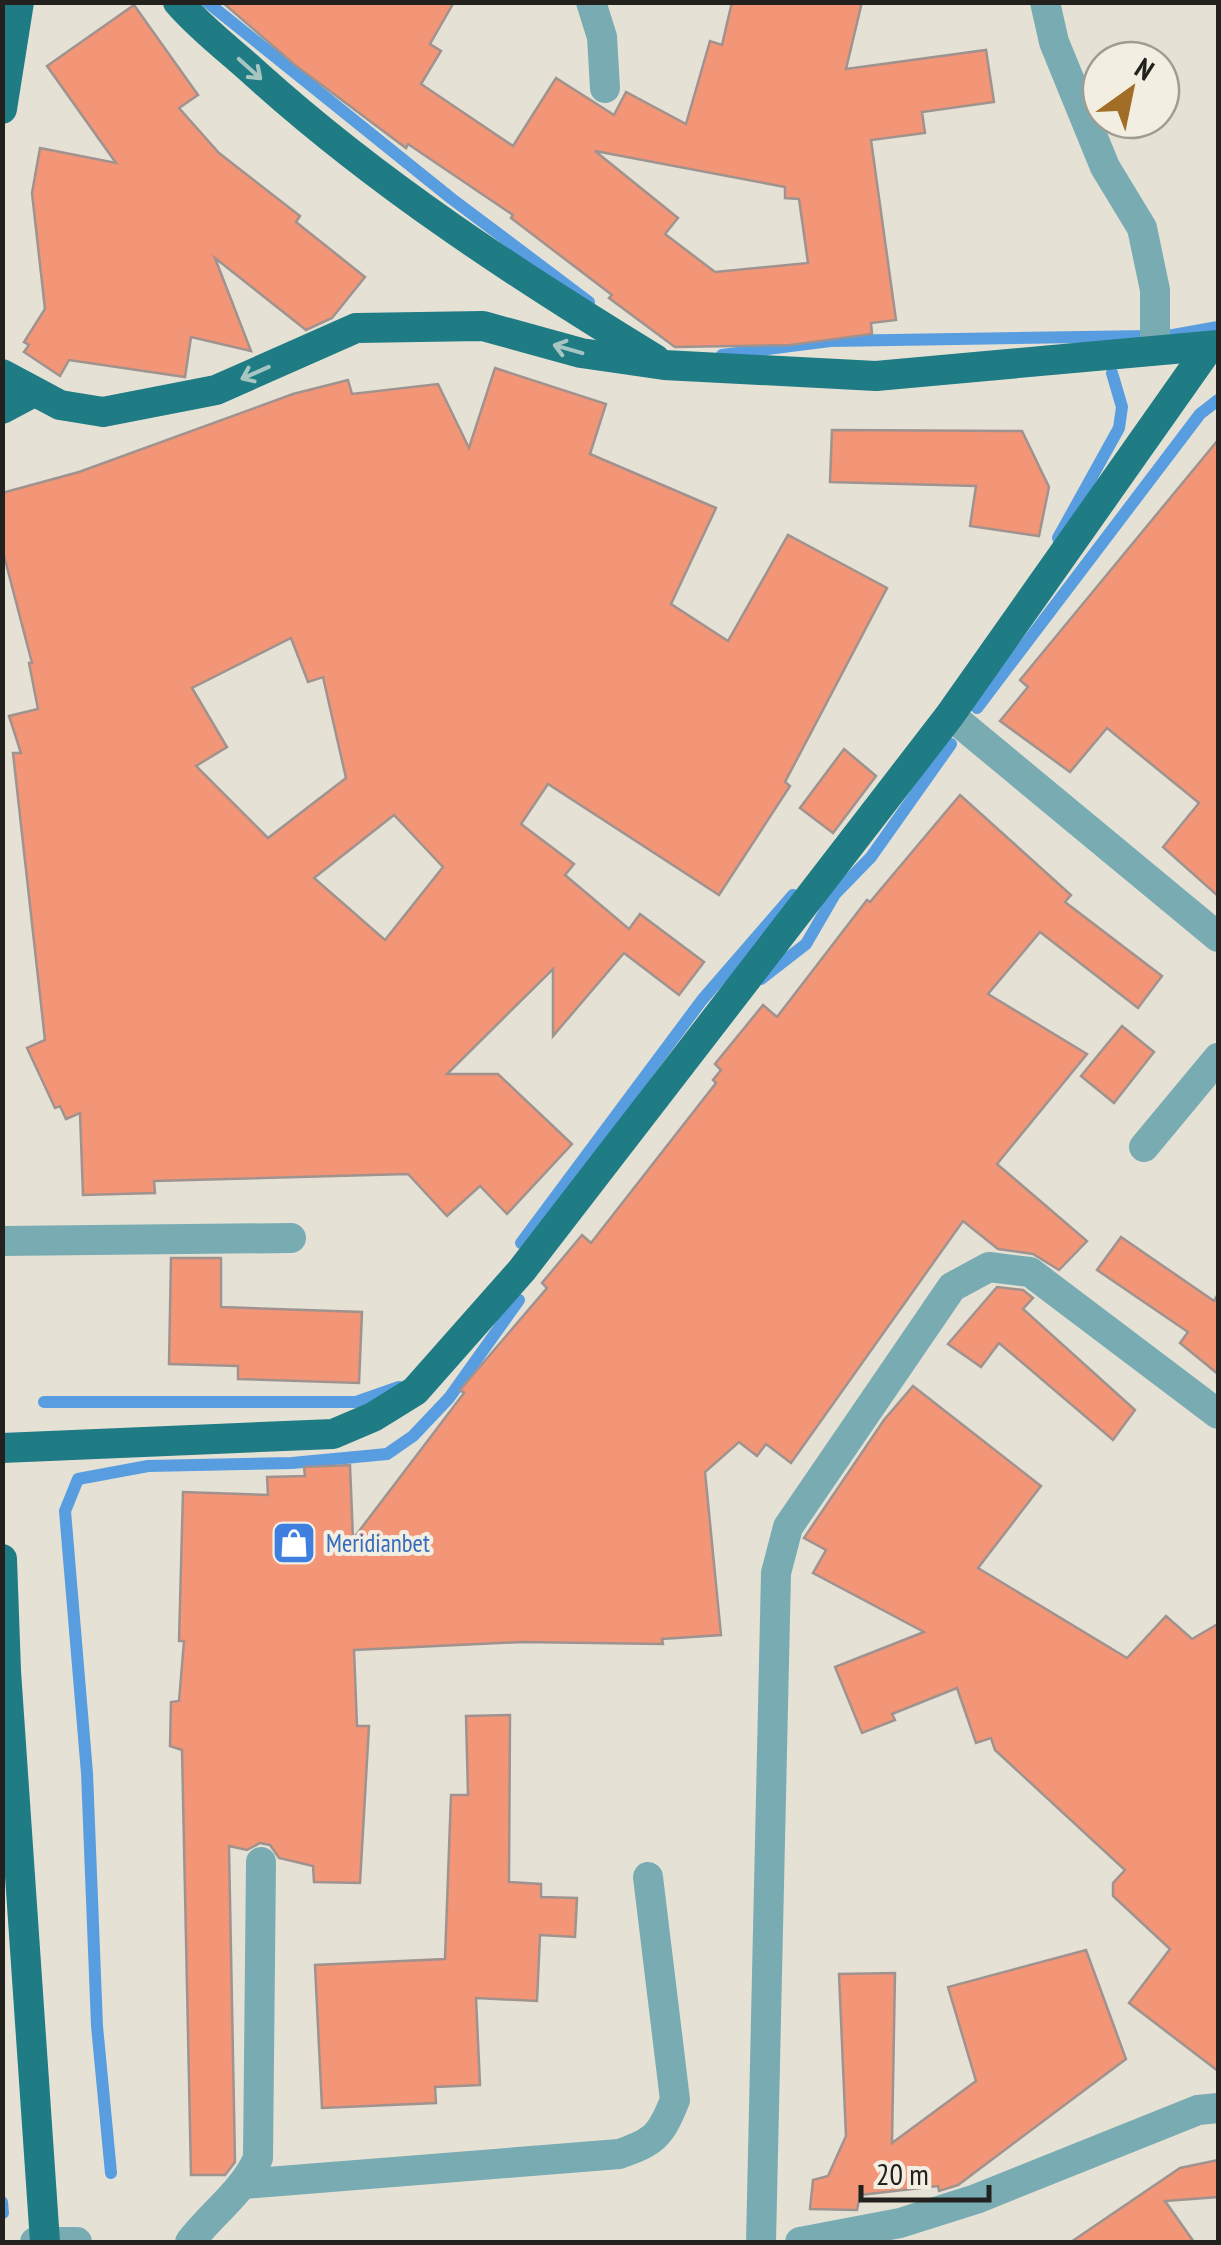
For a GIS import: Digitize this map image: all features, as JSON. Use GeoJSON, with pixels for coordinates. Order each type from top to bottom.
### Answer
{"type":"FeatureCollection","features":[{"type":"Feature","properties":{"kind":"main road"},"geometry":{"type":"LineString","coordinates":[[2,109],[20,2]]}},
{"type":"Feature","properties":{"kind":"main road"},"geometry":{"type":"LineString","coordinates":[[178,2],[307,120],[379,174],[522,278],[664,365]]}},
{"type":"Feature","properties":{"kind":"main road"},"geometry":{"type":"LineString","coordinates":[[2,374],[60,405],[102,412],[216,390],[356,328],[484,326],[581,354],[664,365],[876,376],[1214,345]]}},
{"type":"Feature","properties":{"kind":"main road"},"geometry":{"type":"LineString","coordinates":[[2,1448],[333,1434],[373,1418],[415,1391],[522,1270],[950,715],[1214,345]]}},
{"type":"Feature","properties":{"kind":"main road"},"geometry":{"type":"LineString","coordinates":[[2,410],[32,393]]}},
{"type":"Feature","properties":{"kind":"main road"},"geometry":{"type":"LineString","coordinates":[[2,1559],[4,1672],[41,2242]]}},
{"type":"Feature","properties":{"kind":"street"},"geometry":{"type":"LineString","coordinates":[[591,2],[602,37],[605,88]]}},
{"type":"Feature","properties":{"kind":"street"},"geometry":{"type":"LineString","coordinates":[[1046,2],[1054,42],[1106,167],[1142,228],[1155,290],[1155,341]]}},
{"type":"Feature","properties":{"kind":"street"},"geometry":{"type":"LineString","coordinates":[[950,715],[1218,937]]}},
{"type":"Feature","properties":{"kind":"street"},"geometry":{"type":"LineString","coordinates":[[1144,1147],[1218,1058]]}},
{"type":"Feature","properties":{"kind":"street"},"geometry":{"type":"LineString","coordinates":[[2,1241],[291,1238]]}},
{"type":"Feature","properties":{"kind":"street"},"geometry":{"type":"LineString","coordinates":[[761,2242],[776,1573],[788,1527],[952,1287],[989,1266],[1030,1272],[1218,1414]]}},
{"type":"Feature","properties":{"kind":"street"},"geometry":{"type":"LineString","coordinates":[[190,2242],[214,2210],[244,2184],[258,2158],[261,1862]]}},
{"type":"Feature","properties":{"kind":"street"},"geometry":{"type":"LineString","coordinates":[[244,2184],[620,2154],[650,2144],[665,2126],[675,2100],[648,1878]]}},
{"type":"Feature","properties":{"kind":"street"},"geometry":{"type":"LineString","coordinates":[[800,2242],[900,2223],[976,2199],[1198,2110],[1218,2108]]}},
{"type":"Feature","properties":{"kind":"street"},"geometry":{"type":"LineString","coordinates":[[41,2242],[77,2242]]}},
{"type":"Feature","properties":{"kind":"building"},"geometry":{"type":"Polygon","coordinates":[[[222,2],[454,2],[430,44],[441,51],[421,84],[513,146],[556,78],[614,115],[626,92],[686,124],[710,41],[722,45],[732,2],[862,2],[846,69],[986,50],[994,102],[922,112],[925,133],[871,140],[896,320],[871,323],[872,334],[790,345],[675,347],[609,298],[612,295],[511,218],[513,215],[408,144],[406,148],[295,65],[222,2]],[[595,151],[678,218],[665,234],[715,272],[808,263],[799,199],[785,198],[785,187],[595,151]]]}},
{"type":"Feature","properties":{"kind":"building"},"geometry":{"type":"Polygon","coordinates":[[[134,5],[198,95],[179,108],[219,153],[300,216],[296,222],[365,277],[332,318],[306,330],[215,258],[251,351],[191,337],[185,377],[69,360],[60,376],[24,352],[29,345],[24,342],[45,309],[32,193],[40,148],[116,163],[47,66],[134,5]]]}},
{"type":"Feature","properties":{"kind":"building"},"geometry":{"type":"Polygon","coordinates":[[[495,368],[606,404],[590,454],[716,508],[671,604],[728,641],[788,535],[887,588],[785,782],[790,786],[719,895],[548,784],[521,824],[574,864],[565,875],[629,929],[640,914],[704,962],[679,995],[624,953],[553,1036],[553,969],[447,1074],[498,1074],[572,1144],[507,1214],[480,1186],[447,1216],[408,1174],[154,1181],[155,1193],[83,1195],[80,1113],[66,1119],[60,1106],[55,1108],[27,1048],[45,1040],[13,753],[21,753],[9,716],[38,709],[32,663],[2,548],[2,493],[79,472],[293,394],[348,380],[352,394],[438,384],[469,448],[495,368]],[[291,638],[192,688],[227,747],[196,766],[268,838],[346,778],[323,677],[308,682],[291,638]],[[394,815],[314,878],[385,940],[443,867],[394,815]]]}},
{"type":"Feature","properties":{"kind":"building"},"geometry":{"type":"Polygon","coordinates":[[[832,430],[1022,431],[1049,487],[1039,536],[970,526],[976,486],[830,482],[832,430]]]}},
{"type":"Feature","properties":{"kind":"building"},"geometry":{"type":"Polygon","coordinates":[[[1218,440],[1218,896],[1163,847],[1199,803],[1107,728],[1070,772],[1000,721],[1028,687],[1020,680],[1218,440]]]}},
{"type":"Feature","properties":{"kind":"building"},"geometry":{"type":"Polygon","coordinates":[[[844,749],[876,776],[833,833],[800,808],[844,749]]]}},
{"type":"Feature","properties":{"kind":"building"},"geometry":{"type":"Polygon","coordinates":[[[960,795],[1071,895],[1065,902],[1162,976],[1138,1008],[1040,932],[988,994],[1087,1054],[997,1164],[1087,1241],[1059,1270],[1033,1254],[998,1249],[963,1221],[791,1463],[766,1444],[757,1456],[739,1442],[705,1472],[721,1635],[662,1639],[663,1644],[522,1642],[354,1650],[357,1726],[369,1726],[360,1883],[314,1882],[313,1866],[279,1858],[270,1845],[260,1843],[247,1850],[229,1846],[235,2162],[225,2175],[191,2175],[182,1750],[170,1746],[171,1702],[179,1701],[184,1641],[179,1641],[183,1492],[268,1495],[267,1477],[305,1476],[304,1467],[350,1465],[353,1539],[464,1393],[460,1390],[547,1288],[542,1283],[582,1235],[591,1243],[716,1083],[713,1080],[721,1070],[715,1064],[763,1005],[777,1017],[867,900],[870,902],[960,795]]]}},
{"type":"Feature","properties":{"kind":"building"},"geometry":{"type":"Polygon","coordinates":[[[1122,1026],[1154,1052],[1114,1103],[1081,1076],[1122,1026]]]}},
{"type":"Feature","properties":{"kind":"building"},"geometry":{"type":"Polygon","coordinates":[[[1121,1237],[1214,1301],[1218,1294],[1218,1374],[1180,1343],[1188,1332],[1097,1270],[1121,1237]]]}},
{"type":"Feature","properties":{"kind":"building"},"geometry":{"type":"Polygon","coordinates":[[[171,1258],[221,1258],[221,1307],[362,1312],[359,1383],[238,1379],[238,1366],[169,1364],[171,1258]]]}},
{"type":"Feature","properties":{"kind":"building"},"geometry":{"type":"Polygon","coordinates":[[[997,1287],[1023,1290],[1033,1298],[1023,1309],[1135,1410],[1113,1440],[999,1343],[981,1367],[948,1344],[997,1287]]]}},
{"type":"Feature","properties":{"kind":"building"},"geometry":{"type":"Polygon","coordinates":[[[913,1386],[1041,1486],[978,1568],[1127,1658],[1166,1616],[1192,1639],[1218,1624],[1218,2071],[1129,2003],[1170,1949],[1113,1896],[1113,1883],[1125,1870],[995,1750],[991,1738],[976,1743],[957,1688],[892,1714],[895,1720],[862,1733],[835,1667],[924,1632],[813,1573],[826,1550],[804,1538],[884,1420],[913,1386]]]}},
{"type":"Feature","properties":{"kind":"building"},"geometry":{"type":"Polygon","coordinates":[[[510,1715],[509,1882],[541,1884],[541,1897],[577,1898],[575,1937],[540,1935],[537,2001],[476,1998],[480,2085],[435,2087],[436,2103],[322,2108],[315,1965],[445,1959],[451,1795],[468,1795],[466,1716],[510,1715]]]}},
{"type":"Feature","properties":{"kind":"building"},"geometry":{"type":"Polygon","coordinates":[[[1086,1950],[1126,2059],[958,2185],[939,2191],[938,2186],[860,2195],[857,2210],[810,2209],[813,2180],[828,2176],[846,2136],[839,1974],[895,1973],[892,2143],[976,2081],[948,1987],[1086,1950]]]}},
{"type":"Feature","properties":{"kind":"building"},"geometry":{"type":"Polygon","coordinates":[[[1218,2160],[1218,2197],[1165,2201],[1194,2242],[1071,2242],[1180,2168],[1218,2160]]]}},
{"type":"Feature","properties":{"kind":"waterway"},"geometry":{"type":"LineString","coordinates":[[207,2],[452,199],[589,302]]}},
{"type":"Feature","properties":{"kind":"waterway"},"geometry":{"type":"LineString","coordinates":[[1162,337],[1218,327]]}},
{"type":"Feature","properties":{"kind":"waterway"},"geometry":{"type":"LineString","coordinates":[[722,355],[830,341],[1149,336]]}},
{"type":"Feature","properties":{"kind":"waterway"},"geometry":{"type":"LineString","coordinates":[[1058,538],[1119,428],[1122,407],[1112,373]]}},
{"type":"Feature","properties":{"kind":"waterway"},"geometry":{"type":"LineString","coordinates":[[977,708],[1200,414],[1218,400]]}},
{"type":"Feature","properties":{"kind":"waterway"},"geometry":{"type":"LineString","coordinates":[[761,979],[806,944],[835,894],[871,857],[951,744]]}},
{"type":"Feature","properties":{"kind":"waterway"},"geometry":{"type":"LineString","coordinates":[[521,1243],[702,1000],[793,895]]}},
{"type":"Feature","properties":{"kind":"waterway"},"geometry":{"type":"LineString","coordinates":[[111,2173],[97,2026],[87,1773],[65,1511],[78,1479],[148,1466],[292,1463],[387,1454],[413,1436],[449,1398],[519,1300]]}},
{"type":"Feature","properties":{"kind":"waterway"},"geometry":{"type":"LineString","coordinates":[[44,1402],[356,1402],[399,1387]]}},
{"type":"Feature","properties":{"kind":"waterway"},"geometry":{"type":"LineString","coordinates":[[2,2202],[3,2213]]}},
{"type":"Feature","properties":{"kind":"place","name":"Meridianbet"},"geometry":{"type":"Point","coordinates":[294,1543]}}]}
